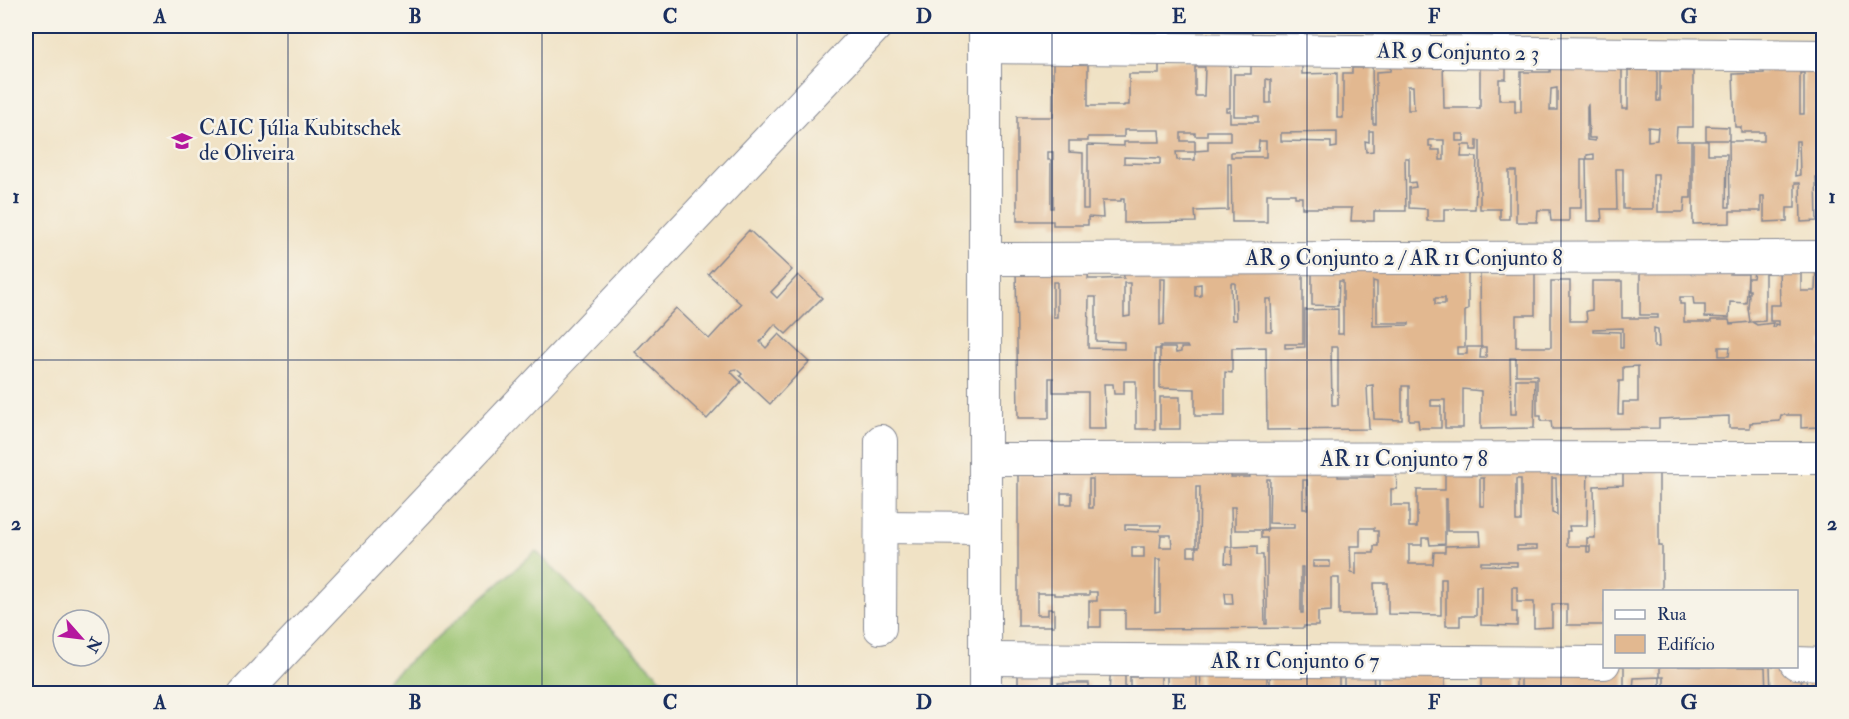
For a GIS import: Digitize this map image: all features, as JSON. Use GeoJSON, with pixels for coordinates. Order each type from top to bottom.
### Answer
{"type":"FeatureCollection","features":[{"type":"Feature","properties":{"kind":"street"},"geometry":{"type":"LineString","coordinates":[[244,693],[876,26]]}},
{"type":"Feature","properties":{"kind":"street"},"geometry":{"type":"LineString","coordinates":[[985,36],[985,693]]}},
{"type":"Feature","properties":{"kind":"street","name":"AR 9 Conjunto 2 3"},"geometry":{"type":"LineString","coordinates":[[985,36],[1824,56]]}},
{"type":"Feature","properties":{"kind":"street","name":"AR 9 Conjunto 2 / AR 11 Conjunto 8"},"geometry":{"type":"LineString","coordinates":[[985,259],[1824,257]]}},
{"type":"Feature","properties":{"kind":"street"},"geometry":{"type":"LineString","coordinates":[[880,628],[881,441]]}},
{"type":"Feature","properties":{"kind":"street","name":"AR 11 Conjunto 7 8"},"geometry":{"type":"LineString","coordinates":[[985,459],[1824,458]]}},
{"type":"Feature","properties":{"kind":"street"},"geometry":{"type":"LineString","coordinates":[[881,527],[985,528]]}},
{"type":"Feature","properties":{"kind":"street","name":"AR 11 Conjunto 6 7"},"geometry":{"type":"LineString","coordinates":[[985,659],[1603,663]]}},
{"type":"Feature","properties":{"kind":"street"},"geometry":{"type":"LineString","coordinates":[[1798,663],[1824,664]]}},
{"type":"Feature","properties":{"kind":"green space"},"geometry":{"type":"Polygon","coordinates":[[[536,551],[675,693],[373,693],[536,551]]]}},
{"type":"Feature","properties":{"kind":"building"},"geometry":{"type":"Polygon","coordinates":[[[1824,59],[1824,177],[1816,177],[1817,221],[1801,222],[1800,183],[1795,183],[1795,208],[1787,208],[1787,221],[1764,222],[1764,196],[1761,196],[1761,211],[1730,211],[1730,223],[1693,224],[1693,141],[1708,141],[1708,154],[1727,154],[1726,207],[1730,207],[1729,141],[1764,141],[1764,132],[1741,132],[1741,127],[1735,127],[1733,74],[1764,73],[1764,69],[1824,59]],[[1800,73],[1800,114],[1804,114],[1804,73],[1800,73]],[[1796,141],[1795,176],[1800,175],[1799,141],[1796,141]]]}},
{"type":"Feature","properties":{"kind":"building"},"geometry":{"type":"Polygon","coordinates":[[[1230,60],[1230,108],[1226,108],[1226,111],[1230,111],[1230,122],[1258,122],[1258,116],[1234,116],[1234,74],[1251,74],[1251,61],[1302,61],[1302,74],[1337,73],[1337,118],[1343,118],[1343,73],[1352,73],[1352,68],[1362,68],[1361,61],[1372,61],[1373,124],[1376,124],[1376,72],[1390,71],[1391,60],[1443,61],[1444,108],[1480,108],[1480,65],[1506,65],[1506,79],[1499,79],[1499,100],[1515,100],[1515,112],[1521,112],[1521,72],[1550,72],[1551,60],[1622,60],[1622,109],[1628,109],[1628,61],[1657,61],[1657,101],[1660,101],[1660,71],[1693,71],[1693,127],[1677,127],[1676,141],[1691,141],[1691,198],[1685,198],[1684,212],[1658,212],[1658,174],[1653,174],[1653,209],[1623,209],[1623,169],[1616,169],[1617,209],[1601,209],[1602,221],[1587,221],[1586,159],[1581,159],[1581,208],[1569,208],[1569,221],[1551,221],[1550,210],[1538,210],[1537,222],[1516,222],[1516,171],[1509,171],[1509,219],[1500,219],[1500,209],[1480,209],[1480,141],[1477,140],[1477,150],[1471,150],[1471,145],[1462,145],[1461,157],[1477,157],[1475,209],[1444,209],[1444,221],[1427,221],[1427,209],[1409,208],[1409,188],[1416,187],[1415,182],[1409,183],[1409,158],[1405,158],[1406,211],[1374,211],[1374,221],[1351,221],[1352,208],[1302,208],[1302,197],[1295,197],[1295,194],[1267,194],[1267,222],[1232,222],[1231,163],[1228,163],[1228,210],[1195,211],[1196,222],[1124,223],[1124,199],[1102,201],[1103,218],[1088,217],[1088,225],[1053,225],[1053,221],[1017,221],[1017,117],[1053,117],[1053,61],[1088,61],[1088,106],[1124,106],[1129,105],[1129,74],[1159,74],[1159,61],[1230,60]],[[1195,67],[1195,96],[1204,96],[1205,67],[1195,67]],[[1266,79],[1266,103],[1271,103],[1271,80],[1266,79]],[[1408,86],[1408,110],[1414,110],[1413,86],[1408,86]],[[1557,88],[1551,89],[1550,110],[1557,110],[1557,88]],[[1588,105],[1587,140],[1595,141],[1595,138],[1589,138],[1588,105]],[[1648,127],[1648,141],[1657,140],[1658,128],[1648,127]],[[1124,130],[1124,137],[1088,137],[1088,141],[1069,141],[1069,152],[1083,153],[1083,209],[1088,209],[1088,145],[1124,146],[1124,142],[1160,142],[1159,130],[1124,130]],[[1207,131],[1207,136],[1195,136],[1195,133],[1181,133],[1181,141],[1195,141],[1195,151],[1208,150],[1208,141],[1230,141],[1230,131],[1207,131]],[[1369,131],[1369,142],[1365,141],[1366,152],[1373,151],[1373,131],[1369,131]],[[1337,132],[1281,133],[1281,141],[1331,142],[1331,148],[1337,147],[1337,132]],[[1456,134],[1456,141],[1464,141],[1464,134],[1456,134]],[[1429,140],[1432,150],[1440,150],[1440,160],[1444,160],[1444,140],[1429,140]],[[1259,141],[1258,151],[1231,152],[1231,157],[1266,157],[1266,141],[1259,141]],[[1048,152],[1048,160],[1051,160],[1051,208],[1053,208],[1053,152],[1048,152]],[[1176,152],[1177,160],[1195,160],[1195,152],[1176,152]],[[1594,154],[1587,155],[1587,159],[1594,159],[1594,154]],[[1124,157],[1124,163],[1160,164],[1160,158],[1124,157]]]}},
{"type":"Feature","properties":{"kind":"building"},"geometry":{"type":"Polygon","coordinates":[[[1706,126],[1729,127],[1729,140],[1706,140],[1706,126]]]}},
{"type":"Feature","properties":{"kind":"building"},"geometry":{"type":"Polygon","coordinates":[[[749,230],[792,270],[771,292],[777,298],[798,275],[822,298],[786,334],[775,324],[760,342],[766,348],[779,334],[809,362],[770,404],[740,376],[742,374],[736,369],[732,370],[731,372],[741,382],[707,419],[635,352],[676,308],[709,339],[741,304],[708,274],[749,230]]]}},
{"type":"Feature","properties":{"kind":"building"},"geometry":{"type":"Polygon","coordinates":[[[1123,265],[1303,266],[1303,344],[1285,344],[1285,348],[1305,347],[1305,310],[1338,309],[1338,334],[1343,334],[1343,281],[1339,281],[1338,306],[1312,305],[1312,268],[1468,268],[1465,347],[1457,347],[1457,354],[1467,354],[1467,347],[1481,347],[1480,274],[1502,274],[1502,268],[1535,268],[1535,315],[1516,315],[1516,347],[1551,347],[1551,281],[1570,281],[1570,321],[1587,321],[1586,311],[1592,310],[1592,281],[1622,281],[1622,318],[1658,318],[1658,315],[1640,315],[1640,268],[1730,268],[1730,274],[1748,274],[1747,293],[1750,293],[1748,278],[1753,278],[1754,271],[1765,271],[1765,321],[1752,322],[1757,325],[1773,323],[1772,327],[1775,327],[1775,324],[1779,325],[1779,321],[1770,321],[1770,305],[1780,305],[1779,267],[1801,268],[1801,291],[1815,291],[1816,267],[1824,267],[1824,340],[1821,340],[1821,347],[1824,347],[1824,379],[1818,379],[1817,427],[1801,428],[1801,415],[1781,415],[1780,421],[1750,423],[1750,428],[1729,428],[1729,416],[1659,419],[1659,428],[1552,429],[1551,421],[1541,421],[1541,416],[1537,416],[1537,375],[1516,375],[1516,358],[1510,358],[1511,414],[1516,414],[1516,379],[1535,379],[1534,428],[1481,429],[1481,391],[1463,389],[1463,428],[1445,428],[1445,400],[1431,400],[1431,406],[1441,406],[1441,428],[1419,428],[1418,420],[1409,420],[1409,386],[1402,386],[1402,420],[1374,419],[1373,385],[1367,386],[1369,429],[1267,430],[1266,347],[1232,348],[1232,373],[1225,372],[1225,416],[1195,416],[1195,389],[1160,388],[1160,349],[1155,349],[1155,429],[1136,429],[1136,381],[1124,381],[1124,394],[1114,394],[1113,384],[1104,384],[1106,429],[1088,429],[1088,392],[1053,392],[1053,378],[1049,378],[1049,418],[1018,418],[1016,267],[1089,266],[1088,279],[1124,278],[1123,265]],[[1160,279],[1160,325],[1164,324],[1165,279],[1160,279]],[[1373,281],[1373,326],[1409,325],[1409,323],[1377,323],[1377,282],[1373,281]],[[1053,282],[1053,317],[1057,317],[1057,282],[1053,282]],[[1124,283],[1124,317],[1130,316],[1130,283],[1124,283]],[[1231,283],[1232,320],[1236,320],[1235,283],[1231,283]],[[1201,284],[1195,285],[1195,296],[1201,296],[1201,284]],[[1747,294],[1746,303],[1730,302],[1729,318],[1705,317],[1705,305],[1694,305],[1693,297],[1680,297],[1680,304],[1684,304],[1684,322],[1729,320],[1730,324],[1750,322],[1749,295],[1747,294]],[[1089,297],[1088,348],[1124,349],[1124,342],[1096,341],[1096,297],[1089,297]],[[1435,298],[1435,304],[1445,304],[1445,298],[1435,298]],[[1266,299],[1266,331],[1272,331],[1271,299],[1266,299]],[[1623,328],[1593,329],[1593,331],[1620,332],[1620,348],[1623,348],[1623,328]],[[1654,328],[1654,347],[1659,347],[1658,329],[1654,328]],[[1160,346],[1160,348],[1175,348],[1176,353],[1181,352],[1181,348],[1188,348],[1187,346],[1160,346]],[[1331,347],[1332,405],[1338,405],[1338,347],[1331,347]],[[1481,347],[1480,358],[1486,358],[1486,347],[1481,347]],[[1719,347],[1719,356],[1729,356],[1730,347],[1719,347]],[[1638,366],[1623,367],[1623,381],[1619,381],[1618,414],[1623,414],[1623,402],[1638,402],[1638,366]]]}},
{"type":"Feature","properties":{"kind":"building"},"geometry":{"type":"Polygon","coordinates":[[[1160,397],[1180,397],[1180,429],[1160,429],[1160,397]]]}},
{"type":"Feature","properties":{"kind":"building"},"geometry":{"type":"Polygon","coordinates":[[[1588,462],[1587,526],[1569,526],[1570,531],[1567,531],[1567,546],[1587,546],[1587,538],[1595,538],[1594,486],[1623,485],[1623,465],[1659,465],[1659,546],[1662,546],[1662,590],[1603,590],[1603,625],[1567,625],[1567,604],[1552,604],[1552,627],[1534,628],[1534,602],[1517,602],[1517,587],[1512,587],[1512,612],[1517,612],[1517,626],[1481,625],[1481,586],[1476,586],[1476,616],[1460,616],[1460,626],[1446,626],[1446,579],[1441,579],[1441,615],[1388,614],[1388,583],[1374,583],[1375,615],[1339,615],[1339,578],[1331,578],[1331,611],[1318,612],[1318,626],[1125,629],[1125,610],[1101,610],[1101,627],[1089,627],[1089,601],[1097,601],[1097,592],[1089,592],[1089,595],[1037,593],[1037,615],[1048,615],[1048,609],[1054,609],[1054,626],[1018,626],[1018,467],[1231,463],[1231,477],[1250,477],[1249,466],[1338,465],[1338,477],[1374,477],[1373,465],[1396,466],[1397,489],[1391,489],[1391,505],[1409,505],[1409,527],[1417,527],[1417,490],[1445,490],[1445,474],[1480,475],[1480,463],[1588,462]],[[1480,478],[1480,506],[1484,506],[1484,478],[1480,478]],[[1552,478],[1552,513],[1557,515],[1556,478],[1552,478]],[[1089,479],[1089,508],[1093,508],[1093,479],[1089,479]],[[1267,479],[1267,530],[1235,530],[1235,507],[1231,507],[1232,547],[1257,546],[1257,555],[1263,555],[1265,624],[1267,624],[1267,538],[1261,538],[1261,531],[1267,531],[1268,528],[1294,528],[1294,524],[1269,523],[1270,479],[1267,479]],[[1516,479],[1516,521],[1521,521],[1521,479],[1516,479]],[[1303,480],[1303,509],[1307,509],[1307,480],[1303,480]],[[1196,487],[1196,547],[1199,547],[1200,487],[1196,487]],[[1061,493],[1061,504],[1072,504],[1072,493],[1061,493]],[[1445,499],[1445,544],[1430,545],[1429,538],[1422,538],[1422,545],[1409,545],[1409,564],[1433,564],[1434,552],[1445,552],[1445,546],[1481,545],[1480,531],[1447,531],[1447,499],[1445,499]],[[1125,525],[1125,529],[1160,531],[1161,525],[1125,525]],[[1360,528],[1360,546],[1350,546],[1351,573],[1356,574],[1356,553],[1374,553],[1374,546],[1378,546],[1378,531],[1374,531],[1374,528],[1360,528]],[[1161,535],[1160,547],[1172,547],[1171,535],[1161,535]],[[1517,546],[1517,550],[1537,549],[1537,546],[1517,546]],[[1132,547],[1132,557],[1144,557],[1144,547],[1132,547]],[[1188,547],[1188,556],[1196,556],[1196,547],[1188,547]],[[1226,547],[1225,563],[1232,564],[1232,547],[1226,547]],[[1156,559],[1155,612],[1160,611],[1160,559],[1156,559]],[[1313,561],[1313,567],[1330,567],[1330,561],[1313,561]],[[1481,562],[1481,565],[1517,566],[1517,562],[1481,562]],[[1301,567],[1301,613],[1303,613],[1303,567],[1301,567]],[[1225,593],[1226,604],[1233,604],[1232,593],[1225,593]]]}},
{"type":"Feature","properties":{"kind":"building"},"geometry":{"type":"Polygon","coordinates":[[[1824,660],[1824,693],[1807,693],[1806,675],[1801,675],[1802,693],[1771,693],[1770,668],[1798,668],[1798,666],[1824,660]]]}},
{"type":"Feature","properties":{"kind":"building"},"geometry":{"type":"Polygon","coordinates":[[[1516,661],[1516,693],[1481,691],[1481,662],[1516,661]]]}},
{"type":"Feature","properties":{"kind":"building"},"geometry":{"type":"Polygon","coordinates":[[[1339,662],[1339,693],[1270,693],[1270,677],[1267,677],[1267,693],[1201,693],[1200,663],[1339,662]]]}},
{"type":"Feature","properties":{"kind":"building"},"geometry":{"type":"Polygon","coordinates":[[[1378,662],[1445,663],[1445,693],[1378,693],[1378,662]]]}},
{"type":"Feature","properties":{"kind":"building"},"geometry":{"type":"Polygon","coordinates":[[[1140,663],[1161,663],[1161,693],[1130,693],[1130,677],[1140,677],[1140,663]]]}},
{"type":"Feature","properties":{"kind":"building"},"geometry":{"type":"Polygon","coordinates":[[[1181,663],[1197,663],[1197,693],[1167,693],[1167,676],[1181,676],[1181,663]]]}},
{"type":"Feature","properties":{"kind":"building"},"geometry":{"type":"Polygon","coordinates":[[[1053,664],[1053,693],[1018,693],[1018,674],[1053,664]]]}},
{"type":"Feature","properties":{"kind":"building"},"geometry":{"type":"Polygon","coordinates":[[[1111,664],[1125,665],[1125,693],[1109,693],[1111,664]]]}},
{"type":"Feature","properties":{"kind":"building"},"geometry":{"type":"Polygon","coordinates":[[[1373,664],[1374,693],[1344,693],[1344,675],[1373,664]]]}},
{"type":"Feature","properties":{"kind":"building"},"geometry":{"type":"Polygon","coordinates":[[[1603,666],[1603,668],[1624,668],[1624,691],[1633,691],[1634,678],[1660,677],[1660,691],[1658,693],[1521,693],[1521,677],[1603,666]]]}},
{"type":"Feature","properties":{"kind":"building"},"geometry":{"type":"Polygon","coordinates":[[[1660,668],[1765,668],[1766,693],[1664,693],[1664,677],[1660,677],[1660,668]]]}},
{"type":"Feature","properties":{"kind":"building"},"geometry":{"type":"Polygon","coordinates":[[[1058,683],[1089,683],[1089,693],[1058,693],[1058,683]]]}},
{"type":"Feature","properties":{"kind":"place","name":"CAIC Júlia Kubitschek de Oliveira"},"geometry":{"type":"Point","coordinates":[182,141]}}]}
